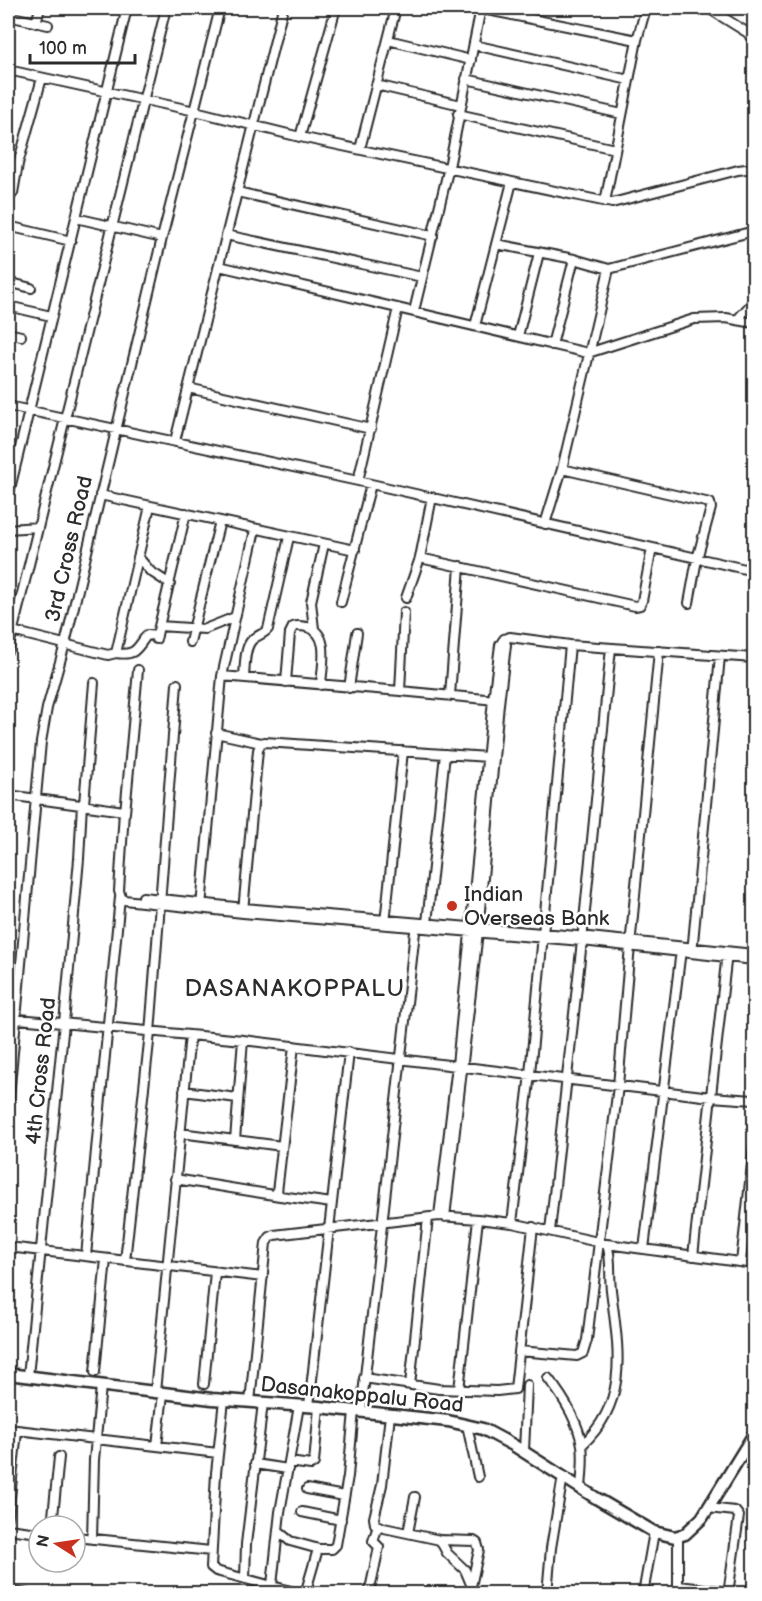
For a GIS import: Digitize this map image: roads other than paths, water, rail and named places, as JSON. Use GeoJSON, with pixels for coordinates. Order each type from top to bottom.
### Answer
{"type":"FeatureCollection","features":[{"type":"Feature","properties":{"kind":"street"},"geometry":{"type":"LineString","coordinates":[[36,23],[39,8]]}},
{"type":"Feature","properties":{"kind":"street"},"geometry":{"type":"LineString","coordinates":[[8,497],[11,467],[28,410],[71,241],[127,8]]}},
{"type":"Feature","properties":{"kind":"street"},"geometry":{"type":"LineString","coordinates":[[8,650],[10,631],[38,527],[166,8]]}},
{"type":"Feature","properties":{"kind":"street","name":"3rd Cross Road"},"geometry":{"type":"LineString","coordinates":[[8,1108],[11,1018],[41,742],[47,708],[65,644],[162,238],[220,8]]}},
{"type":"Feature","properties":{"kind":"street"},"geometry":{"type":"LineString","coordinates":[[175,441],[283,8]]}},
{"type":"Feature","properties":{"kind":"street"},"geometry":{"type":"LineString","coordinates":[[300,137],[336,8]]}},
{"type":"Feature","properties":{"kind":"street"},"geometry":{"type":"LineString","coordinates":[[360,149],[396,8]]}},
{"type":"Feature","properties":{"kind":"street"},"geometry":{"type":"LineString","coordinates":[[414,311],[448,168],[480,8],[522,11],[637,40]]}},
{"type":"Feature","properties":{"kind":"street"},"geometry":{"type":"LineString","coordinates":[[605,202],[637,40],[646,8]]}},
{"type":"Feature","properties":{"kind":"street"},"geometry":{"type":"LineString","coordinates":[[708,8],[747,33],[754,43]]}},
{"type":"Feature","properties":{"kind":"street"},"geometry":{"type":"LineString","coordinates":[[8,16],[48,26]]}},
{"type":"Feature","properties":{"kind":"street"},"geometry":{"type":"LineString","coordinates":[[388,40],[471,60]]}},
{"type":"Feature","properties":{"kind":"street"},"geometry":{"type":"LineString","coordinates":[[474,45],[629,80]]}},
{"type":"Feature","properties":{"kind":"street"},"geometry":{"type":"LineString","coordinates":[[8,70],[143,99],[300,137],[605,202],[619,203],[738,170],[754,168]]}},
{"type":"Feature","properties":{"kind":"street"},"geometry":{"type":"LineString","coordinates":[[8,199],[13,193],[18,164],[42,78]]}},
{"type":"Feature","properties":{"kind":"street"},"geometry":{"type":"LineString","coordinates":[[466,79],[622,114]]}},
{"type":"Feature","properties":{"kind":"street"},"geometry":{"type":"LineString","coordinates":[[376,85],[460,110],[615,149]]}},
{"type":"Feature","properties":{"kind":"street"},"geometry":{"type":"LineString","coordinates":[[8,161],[18,164]]}},
{"type":"Feature","properties":{"kind":"street"},"geometry":{"type":"LineString","coordinates":[[475,327],[512,182]]}},
{"type":"Feature","properties":{"kind":"street"},"geometry":{"type":"LineString","coordinates":[[237,192],[433,236]]}},
{"type":"Feature","properties":{"kind":"street"},"geometry":{"type":"LineString","coordinates":[[76,218],[162,238]]}},
{"type":"Feature","properties":{"kind":"street"},"geometry":{"type":"LineString","coordinates":[[8,226],[71,241]]}},
{"type":"Feature","properties":{"kind":"street"},"geometry":{"type":"LineString","coordinates":[[496,244],[574,259],[609,269],[754,231]]}},
{"type":"Feature","properties":{"kind":"street"},"geometry":{"type":"LineString","coordinates":[[226,235],[423,277]]}},
{"type":"Feature","properties":{"kind":"street"},"geometry":{"type":"LineString","coordinates":[[518,336],[539,252]]}},
{"type":"Feature","properties":{"kind":"street"},"geometry":{"type":"LineString","coordinates":[[552,345],[574,259]]}},
{"type":"Feature","properties":{"kind":"street"},"geometry":{"type":"LineString","coordinates":[[219,266],[588,353],[694,319],[716,317],[754,323]]}},
{"type":"Feature","properties":{"kind":"street"},"geometry":{"type":"LineString","coordinates":[[545,524],[562,469],[609,269]]}},
{"type":"Feature","properties":{"kind":"street"},"geometry":{"type":"LineString","coordinates":[[8,282],[31,288]]}},
{"type":"Feature","properties":{"kind":"street"},"geometry":{"type":"LineString","coordinates":[[737,320],[754,301]]}},
{"type":"Feature","properties":{"kind":"street"},"geometry":{"type":"LineString","coordinates":[[8,306],[51,316]]}},
{"type":"Feature","properties":{"kind":"street"},"geometry":{"type":"LineString","coordinates":[[358,481],[398,308]]}},
{"type":"Feature","properties":{"kind":"street"},"geometry":{"type":"LineString","coordinates":[[8,333],[21,336]]}},
{"type":"Feature","properties":{"kind":"street"},"geometry":{"type":"LineString","coordinates":[[188,388],[371,429]]}},
{"type":"Feature","properties":{"kind":"street"},"geometry":{"type":"LineString","coordinates":[[8,406],[432,497],[754,571]]}},
{"type":"Feature","properties":{"kind":"street"},"geometry":{"type":"LineString","coordinates":[[562,469],[710,503],[711,508],[689,603]]}},
{"type":"Feature","properties":{"kind":"street"},"geometry":{"type":"LineString","coordinates":[[341,602],[371,484]]}},
{"type":"Feature","properties":{"kind":"street"},"geometry":{"type":"LineString","coordinates":[[100,495],[355,550]]}},
{"type":"Feature","properties":{"kind":"street"},"geometry":{"type":"LineString","coordinates":[[406,598],[420,558],[432,497]]}},
{"type":"Feature","properties":{"kind":"street"},"geometry":{"type":"LineString","coordinates":[[116,653],[150,506]]}},
{"type":"Feature","properties":{"kind":"street"},"geometry":{"type":"LineString","coordinates":[[10,631],[108,655],[116,653],[129,655],[134,652],[147,635],[156,637],[186,513]]}},
{"type":"Feature","properties":{"kind":"street"},"geometry":{"type":"LineString","coordinates":[[190,642],[220,520]]}},
{"type":"Feature","properties":{"kind":"street"},"geometry":{"type":"LineString","coordinates":[[8,529],[38,527]]}},
{"type":"Feature","properties":{"kind":"street"},"geometry":{"type":"LineString","coordinates":[[201,905],[222,676],[255,530]]}},
{"type":"Feature","properties":{"kind":"street"},"geometry":{"type":"LineString","coordinates":[[244,678],[248,646],[254,638],[268,629],[289,537]]}},
{"type":"Feature","properties":{"kind":"street"},"geometry":{"type":"LineString","coordinates":[[321,685],[324,645],[314,629],[311,602],[324,544]]}},
{"type":"Feature","properties":{"kind":"street"},"geometry":{"type":"LineString","coordinates":[[420,558],[635,606],[640,605],[642,601],[652,548]]}},
{"type":"Feature","properties":{"kind":"street"},"geometry":{"type":"LineString","coordinates":[[138,557],[150,571],[170,584]]}},
{"type":"Feature","properties":{"kind":"street"},"geometry":{"type":"LineString","coordinates":[[450,695],[460,566]]}},
{"type":"Feature","properties":{"kind":"street"},"geometry":{"type":"LineString","coordinates":[[400,691],[404,612]]}},
{"type":"Feature","properties":{"kind":"street"},"geometry":{"type":"LineString","coordinates":[[159,626],[205,629],[235,617]]}},
{"type":"Feature","properties":{"kind":"street"},"geometry":{"type":"LineString","coordinates":[[286,682],[291,630],[296,626],[314,629]]}},
{"type":"Feature","properties":{"kind":"street"},"geometry":{"type":"LineString","coordinates":[[349,688],[357,633]]}},
{"type":"Feature","properties":{"kind":"street"},"geometry":{"type":"LineString","coordinates":[[474,929],[488,757],[506,645],[504,639],[510,637],[570,645],[754,658]]}},
{"type":"Feature","properties":{"kind":"street"},"geometry":{"type":"LineString","coordinates":[[512,1222],[530,1074],[570,645]]}},
{"type":"Feature","properties":{"kind":"street"},"geometry":{"type":"LineString","coordinates":[[550,1231],[582,939],[610,648]]}},
{"type":"Feature","properties":{"kind":"street"},"geometry":{"type":"LineString","coordinates":[[519,1351],[577,1356],[583,1353],[587,1340],[603,1243],[659,651]]}},
{"type":"Feature","properties":{"kind":"street"},"geometry":{"type":"LineString","coordinates":[[692,951],[720,656]]}},
{"type":"Feature","properties":{"kind":"street"},"geometry":{"type":"LineString","coordinates":[[86,1256],[121,897],[119,891],[138,670]]}},
{"type":"Feature","properties":{"kind":"street"},"geometry":{"type":"LineString","coordinates":[[222,676],[496,700]]}},
{"type":"Feature","properties":{"kind":"street","name":"4th Cross Road"},"geometry":{"type":"LineString","coordinates":[[28,1376],[64,1023],[94,684]]}},
{"type":"Feature","properties":{"kind":"street"},"geometry":{"type":"LineString","coordinates":[[125,1261],[150,1033],[177,684]]}},
{"type":"Feature","properties":{"kind":"street"},"geometry":{"type":"LineString","coordinates":[[442,1216],[460,1066],[496,700]]}},
{"type":"Feature","properties":{"kind":"street"},"geometry":{"type":"LineString","coordinates":[[216,734],[261,743],[488,757]]}},
{"type":"Feature","properties":{"kind":"street"},"geometry":{"type":"LineString","coordinates":[[244,910],[258,750],[261,743]]}},
{"type":"Feature","properties":{"kind":"street"},"geometry":{"type":"LineString","coordinates":[[386,922],[403,751]]}},
{"type":"Feature","properties":{"kind":"street"},"geometry":{"type":"LineString","coordinates":[[427,923],[445,754]]}},
{"type":"Feature","properties":{"kind":"street"},"geometry":{"type":"LineString","coordinates":[[8,795],[121,809],[125,813]]}},
{"type":"Feature","properties":{"kind":"street"},"geometry":{"type":"LineString","coordinates":[[121,897],[124,900],[161,901],[630,943],[726,954],[754,960],[754,953],[726,954]]}},
{"type":"Feature","properties":{"kind":"street"},"geometry":{"type":"LineString","coordinates":[[416,925],[427,923],[474,929]]}},
{"type":"Feature","properties":{"kind":"street"},"geometry":{"type":"LineString","coordinates":[[279,1532],[290,1541],[319,1549],[332,1550],[335,1547],[364,1378],[416,925]]}},
{"type":"Feature","properties":{"kind":"street"},"geometry":{"type":"LineString","coordinates":[[644,1249],[681,950]]}},
{"type":"Feature","properties":{"kind":"street"},"geometry":{"type":"LineString","coordinates":[[693,1256],[726,954]]}},
{"type":"Feature","properties":{"kind":"street"},"geometry":{"type":"LineString","coordinates":[[11,1018],[150,1033],[243,1040],[711,1097],[754,1100]]}},
{"type":"Feature","properties":{"kind":"street"},"geometry":{"type":"LineString","coordinates":[[158,1446],[166,1267],[190,1035]]}},
{"type":"Feature","properties":{"kind":"street"},"geometry":{"type":"LineString","coordinates":[[235,1140],[243,1040]]}},
{"type":"Feature","properties":{"kind":"street"},"geometry":{"type":"LineString","coordinates":[[280,1196],[277,1189],[294,1046]]}},
{"type":"Feature","properties":{"kind":"street"},"geometry":{"type":"LineString","coordinates":[[255,1464],[312,1465],[314,1463],[309,1406],[349,1052]]}},
{"type":"Feature","properties":{"kind":"street"},"geometry":{"type":"LineString","coordinates":[[184,1091],[237,1098]]}},
{"type":"Feature","properties":{"kind":"street"},"geometry":{"type":"LineString","coordinates":[[180,1133],[282,1146]]}},
{"type":"Feature","properties":{"kind":"street"},"geometry":{"type":"LineString","coordinates":[[741,1262],[754,1146]]}},
{"type":"Feature","properties":{"kind":"street"},"geometry":{"type":"LineString","coordinates":[[175,1179],[332,1203]]}},
{"type":"Feature","properties":{"kind":"street"},"geometry":{"type":"LineString","coordinates":[[249,1402],[266,1244],[270,1237],[442,1216],[512,1222],[603,1243],[754,1264]]}},
{"type":"Feature","properties":{"kind":"street"},"geometry":{"type":"LineString","coordinates":[[410,1385],[428,1218]]}},
{"type":"Feature","properties":{"kind":"street"},"geometry":{"type":"LineString","coordinates":[[459,1390],[478,1219]]}},
{"type":"Feature","properties":{"kind":"street"},"geometry":{"type":"LineString","coordinates":[[364,1378],[459,1390],[515,1389],[533,1227]]}},
{"type":"Feature","properties":{"kind":"street"},"geometry":{"type":"LineString","coordinates":[[582,1445],[596,1433],[605,1418],[613,1398],[619,1361],[610,1283],[610,1253],[603,1243]]}},
{"type":"Feature","properties":{"kind":"street"},"geometry":{"type":"LineString","coordinates":[[8,1247],[262,1277]]}},
{"type":"Feature","properties":{"kind":"street"},"geometry":{"type":"LineString","coordinates":[[95,1372],[106,1258]]}},
{"type":"Feature","properties":{"kind":"street"},"geometry":{"type":"LineString","coordinates":[[204,1384],[215,1272]]}},
{"type":"Feature","properties":{"kind":"street","name":"Dasanakoppalu Road"},"geometry":{"type":"LineString","coordinates":[[8,1374],[224,1400],[309,1406],[448,1421],[483,1429],[524,1451],[654,1532],[664,1536],[678,1536]]}},
{"type":"Feature","properties":{"kind":"street"},"geometry":{"type":"LineString","coordinates":[[548,1378],[560,1393],[578,1429],[582,1445],[581,1488]]}},
{"type":"Feature","properties":{"kind":"street"},"geometry":{"type":"LineString","coordinates":[[524,1451],[527,1385]]}},
{"type":"Feature","properties":{"kind":"street"},"geometry":{"type":"LineString","coordinates":[[92,1539],[96,1440],[101,1386]]}},
{"type":"Feature","properties":{"kind":"street"},"geometry":{"type":"LineString","coordinates":[[224,1400],[210,1562],[213,1570],[304,1593],[319,1549]]}},
{"type":"Feature","properties":{"kind":"street"},"geometry":{"type":"LineString","coordinates":[[245,1579],[246,1544],[263,1403]]}},
{"type":"Feature","properties":{"kind":"street"},"geometry":{"type":"LineString","coordinates":[[272,1585],[288,1465],[309,1406]]}},
{"type":"Feature","properties":{"kind":"street"},"geometry":{"type":"LineString","coordinates":[[369,1593],[379,1547],[373,1541],[378,1526],[374,1518],[382,1485],[390,1415]]}},
{"type":"Feature","properties":{"kind":"street"},"geometry":{"type":"LineString","coordinates":[[466,1425],[478,1478]]}},
{"type":"Feature","properties":{"kind":"street"},"geometry":{"type":"LineString","coordinates":[[8,1429],[218,1453]]}},
{"type":"Feature","properties":{"kind":"street"},"geometry":{"type":"LineString","coordinates":[[8,1517],[17,1431]]}},
{"type":"Feature","properties":{"kind":"street"},"geometry":{"type":"LineString","coordinates":[[708,1508],[735,1511],[739,1516],[729,1593],[679,1590],[678,1536],[685,1534],[702,1518],[708,1508],[750,1445],[754,1434]]}},
{"type":"Feature","properties":{"kind":"street"},"geometry":{"type":"LineString","coordinates":[[53,1514],[59,1457]]}},
{"type":"Feature","properties":{"kind":"street"},"geometry":{"type":"LineString","coordinates":[[548,1593],[551,1548],[563,1476]]}},
{"type":"Feature","properties":{"kind":"street"},"geometry":{"type":"LineString","coordinates":[[307,1489],[344,1496]]}},
{"type":"Feature","properties":{"kind":"street"},"geometry":{"type":"LineString","coordinates":[[408,1533],[415,1497]]}},
{"type":"Feature","properties":{"kind":"street"},"geometry":{"type":"LineString","coordinates":[[302,1512],[341,1520]]}},
{"type":"Feature","properties":{"kind":"street"},"geometry":{"type":"LineString","coordinates":[[378,1526],[440,1540],[474,1541],[479,1550],[471,1583]]}},
{"type":"Feature","properties":{"kind":"street"},"geometry":{"type":"LineString","coordinates":[[8,1529],[27,1531]]}},
{"type":"Feature","properties":{"kind":"street"},"geometry":{"type":"LineString","coordinates":[[643,1593],[654,1532]]}},
{"type":"Feature","properties":{"kind":"street"},"geometry":{"type":"LineString","coordinates":[[87,1538],[212,1551]]}},
{"type":"Feature","properties":{"kind":"street"},"geometry":{"type":"LineString","coordinates":[[440,1540],[447,1553],[465,1570],[475,1593]]}},
{"type":"Feature","properties":{"kind":"street"},"geometry":{"type":"LineString","coordinates":[[8,1591],[26,1593]]}},
{"type":"Feature","properties":{"kind":"place","name":"Indian Overseas Bank"},"geometry":{"type":"Point","coordinates":[452,906]}},
{"type":"Feature","properties":{"kind":"district","name":"DASANAKOPPALU"},"geometry":{"type":"Point","coordinates":[295,988]}}]}
